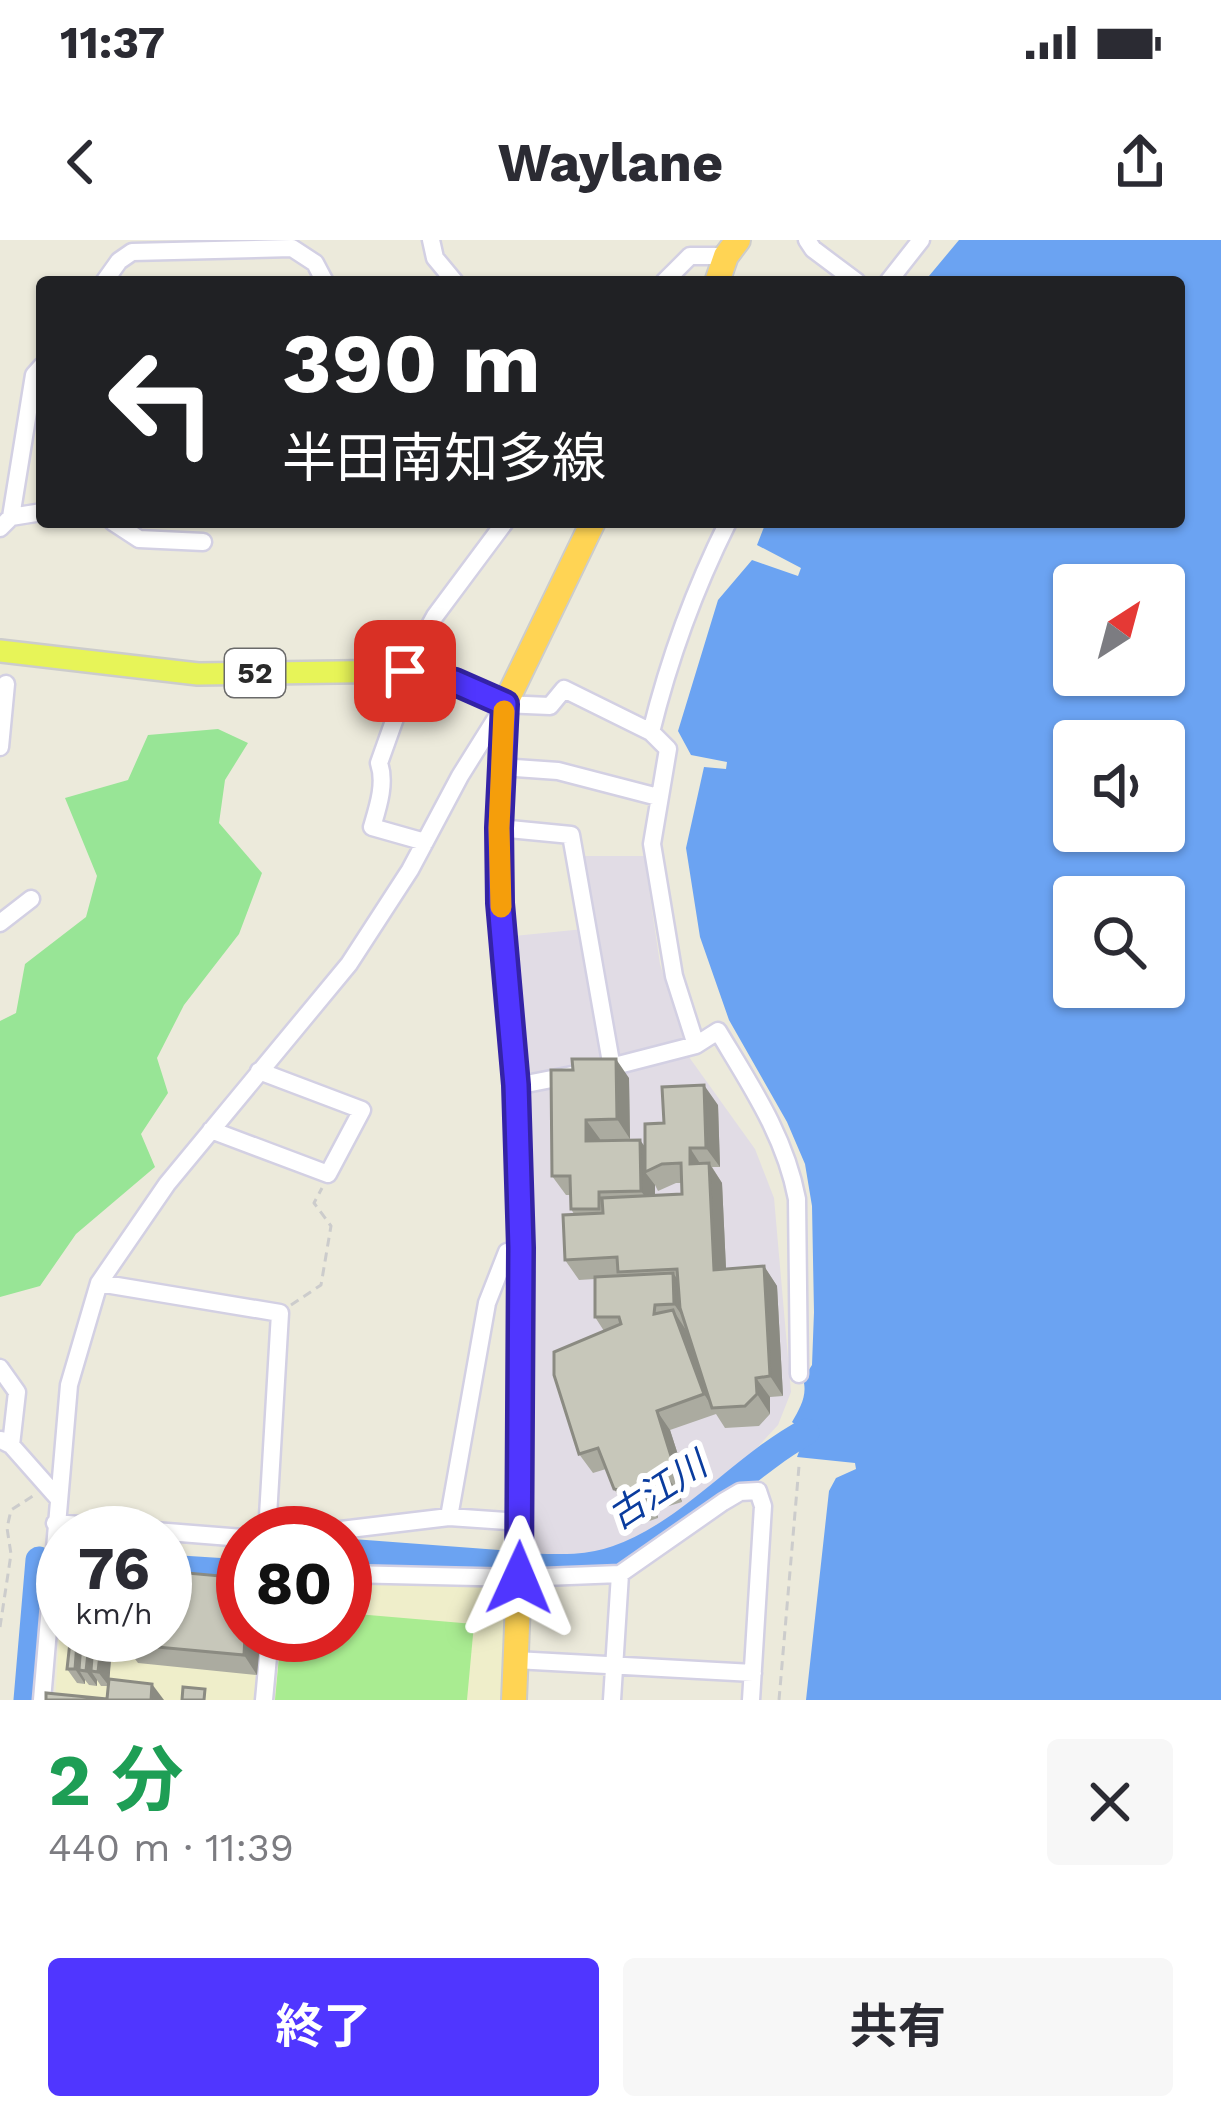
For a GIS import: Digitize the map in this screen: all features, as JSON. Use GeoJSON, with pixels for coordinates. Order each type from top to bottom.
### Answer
{"type":"FeatureCollection","features":[{"type":"Feature","properties":{"kind":"highway"},"geometry":{"type":"LineString","coordinates":[[514,1700],[521,1248],[516,1085],[500,903],[505,704],[590,528]]}},
{"type":"Feature","properties":{"kind":"main road","name":"52"},"geometry":{"type":"LineString","coordinates":[[0,652],[198,674],[395,672],[455,682],[505,704]]}},
{"type":"Feature","properties":{"kind":"street"},"geometry":{"type":"LineString","coordinates":[[431,240],[435,258],[450,276]]}},
{"type":"Feature","properties":{"kind":"street"},"geometry":{"type":"LineString","coordinates":[[807,240],[848,276]]}},
{"type":"Feature","properties":{"kind":"street"},"geometry":{"type":"LineString","coordinates":[[893,276],[921,240]]}},
{"type":"Feature","properties":{"kind":"street"},"geometry":{"type":"LineString","coordinates":[[109,276],[125,256],[150,245],[292,248],[316,263],[322,276]]}},
{"type":"Feature","properties":{"kind":"street"},"geometry":{"type":"LineString","coordinates":[[670,276],[690,256],[727,267]]}},
{"type":"Feature","properties":{"kind":"street"},"geometry":{"type":"LineString","coordinates":[[36,373],[6,522],[36,514]]}},
{"type":"Feature","properties":{"kind":"street"},"geometry":{"type":"LineString","coordinates":[[122,528],[139,539],[203,542]]}},
{"type":"Feature","properties":{"kind":"street"},"geometry":{"type":"LineString","coordinates":[[425,842],[372,827],[379,804],[379,763],[400,706],[383,691],[501,528]]}},
{"type":"Feature","properties":{"kind":"street"},"geometry":{"type":"LineString","coordinates":[[651,733],[666,670],[725,528]]}},
{"type":"Feature","properties":{"kind":"street"},"geometry":{"type":"LineString","coordinates":[[0,747],[6,684]]}},
{"type":"Feature","properties":{"kind":"street"},"geometry":{"type":"LineString","coordinates":[[53,1506],[69,1385],[99,1283],[167,1184],[349,964],[505,704],[550,706],[564,689],[651,733],[668,749],[652,844],[674,976],[696,1045]]}},
{"type":"Feature","properties":{"kind":"street"},"geometry":{"type":"LineString","coordinates":[[501,767],[558,771],[658,797]]}},
{"type":"Feature","properties":{"kind":"street"},"geometry":{"type":"LineString","coordinates":[[499,828],[571,835],[611,1068]]}},
{"type":"Feature","properties":{"kind":"street"},"geometry":{"type":"LineString","coordinates":[[0,922],[31,899]]}},
{"type":"Feature","properties":{"kind":"street"},"geometry":{"type":"LineString","coordinates":[[516,1085],[611,1068],[696,1045],[718,1031],[777,1129],[791,1171],[798,1221],[799,1374]]}},
{"type":"Feature","properties":{"kind":"street"},"geometry":{"type":"LineString","coordinates":[[211,1130],[328,1174],[362,1110],[259,1071]]}},
{"type":"Feature","properties":{"kind":"street"},"geometry":{"type":"LineString","coordinates":[[449,1517],[487,1303],[507,1252],[521,1248]]}},
{"type":"Feature","properties":{"kind":"street"},"geometry":{"type":"LineString","coordinates":[[99,1283],[280,1313],[268,1506]]}},
{"type":"Feature","properties":{"kind":"street"},"geometry":{"type":"LineString","coordinates":[[0,1368],[17,1392],[6,1443],[52,1492]]}},
{"type":"Feature","properties":{"kind":"street"},"geometry":{"type":"LineString","coordinates":[[372,1575],[519,1578],[620,1574],[723,1502],[740,1492],[758,1491],[764,1506],[751,1700]]}},
{"type":"Feature","properties":{"kind":"street"},"geometry":{"type":"LineString","coordinates":[[372,1526],[449,1517],[520,1522]]}},
{"type":"Feature","properties":{"kind":"street"},"geometry":{"type":"LineString","coordinates":[[612,1700],[620,1574]]}},
{"type":"Feature","properties":{"kind":"street"},"geometry":{"type":"LineString","coordinates":[[515,1660],[753,1673]]}},
{"type":"Feature","properties":{"kind":"street"},"geometry":{"type":"LineString","coordinates":[[42,1700],[45,1662]]}},
{"type":"Feature","properties":{"kind":"street"},"geometry":{"type":"LineString","coordinates":[[264,1700],[268,1662]]}},
{"type":"Feature","properties":{"kind":"path"},"geometry":{"type":"LineString","coordinates":[[280,1313],[321,1285],[331,1226],[314,1203],[328,1174]]}},
{"type":"Feature","properties":{"kind":"path"},"geometry":{"type":"LineString","coordinates":[[779,1700],[799,1466]]}},
{"type":"Feature","properties":{"kind":"path"},"geometry":{"type":"LineString","coordinates":[[0,1627],[11,1555],[7,1528],[11,1510],[52,1492]]}},
{"type":"Feature","properties":{"kind":"shaded area"},"geometry":{"type":"Polygon","coordinates":[[[582,856],[644,856],[660,964],[689,1057],[755,1149],[774,1198],[791,1392],[778,1425],[742,1464],[653,1533],[617,1551],[578,1560],[532,1556],[528,1248],[514,936],[594,928],[582,856]]]}},
{"type":"Feature","properties":{"kind":"shaded area"},"geometry":{"type":"Polygon","coordinates":[[[372,1566],[508,1569],[501,1700],[55,1700],[58,1662],[192,1662],[192,1635],[216,1635],[216,1662],[372,1662],[372,1566]]]}},
{"type":"Feature","properties":{"kind":"green space"},"geometry":{"type":"Polygon","coordinates":[[[218,729],[248,743],[225,780],[219,823],[262,873],[239,934],[184,1005],[157,1058],[168,1093],[141,1134],[155,1167],[76,1234],[40,1286],[0,1297],[0,1021],[16,1013],[25,964],[86,917],[97,876],[65,798],[128,780],[148,735],[218,729]]]}},
{"type":"Feature","properties":{"kind":"green space"},"geometry":{"type":"Polygon","coordinates":[[[372,1615],[474,1624],[467,1700],[275,1700],[279,1662],[372,1662],[372,1615]]]}},
{"type":"Feature","properties":{"kind":"water"},"geometry":{"type":"Polygon","coordinates":[[[959,240],[1221,240],[1221,1700],[806,1700],[829,1491],[836,1478],[856,1469],[855,1463],[797,1457],[806,1433],[792,1422],[804,1396],[803,1379],[812,1365],[812,1206],[805,1164],[787,1122],[729,1020],[700,937],[686,848],[704,767],[726,769],[727,762],[691,755],[678,731],[718,600],[752,560],[798,576],[801,568],[757,545],[764,528],[1185,528],[1185,276],[929,276],[959,240]]]}},
{"type":"Feature","properties":{"kind":"building"},"geometry":{"type":"Polygon","coordinates":[[[572,1059],[616,1059],[617,1119],[586,1120],[586,1141],[640,1140],[641,1191],[599,1192],[599,1209],[571,1209],[570,1176],[552,1176],[551,1070],[573,1070],[572,1059]]]}},
{"type":"Feature","properties":{"kind":"building"},"geometry":{"type":"Polygon","coordinates":[[[704,1085],[706,1148],[690,1148],[690,1164],[709,1163],[714,1270],[764,1266],[770,1376],[756,1378],[757,1394],[745,1406],[712,1408],[680,1308],[677,1269],[618,1272],[617,1257],[565,1260],[563,1215],[603,1213],[602,1198],[682,1194],[681,1163],[662,1164],[645,1172],[645,1124],[664,1123],[662,1087],[704,1085]]]}},
{"type":"Feature","properties":{"kind":"building"},"geometry":{"type":"Polygon","coordinates":[[[673,1273],[674,1304],[655,1305],[654,1314],[673,1310],[704,1394],[657,1411],[675,1469],[665,1474],[668,1483],[642,1490],[644,1498],[624,1505],[598,1448],[579,1454],[554,1375],[554,1352],[621,1324],[619,1317],[595,1317],[595,1277],[673,1273]]]}},
{"type":"Feature","properties":{"kind":"building"},"geometry":{"type":"Polygon","coordinates":[[[192,1573],[216,1576],[216,1652],[192,1650],[192,1573]]]}},
{"type":"Feature","properties":{"kind":"building"},"geometry":{"type":"Polygon","coordinates":[[[109,1679],[152,1684],[151,1700],[46,1700],[46,1693],[107,1699],[109,1679]]]}},
{"type":"Feature","properties":{"kind":"building"},"geometry":{"type":"Polygon","coordinates":[[[183,1687],[205,1689],[204,1700],[182,1700],[183,1687]]]}},
{"type":"Feature","properties":{"kind":"waterway","name":"古江川"},"geometry":{"type":"LineString","coordinates":[[532,1567],[596,1565],[643,1548],[806,1432]]}},
{"type":"Feature","properties":{"kind":"waterway","name":"古江川"},"geometry":{"type":"LineString","coordinates":[[372,1554],[505,1564]]}},
{"type":"Feature","properties":{"kind":"waterway","name":"古江川"},"geometry":{"type":"LineString","coordinates":[[192,1570],[216,1571]]}},
{"type":"Feature","properties":{"kind":"waterway","name":"古江川"},"geometry":{"type":"LineString","coordinates":[[27,1700],[36,1595]]}},
{"type":"Feature","properties":{"kind":"slow traffic"},"geometry":{"type":"LineString","coordinates":[[501,907],[504,711]]}},
{"type":"Feature","properties":{"kind":"route"},"geometry":{"type":"LineString","coordinates":[[405,671],[455,682],[505,704],[500,903],[516,1085],[521,1248],[519,1578]]}}]}
